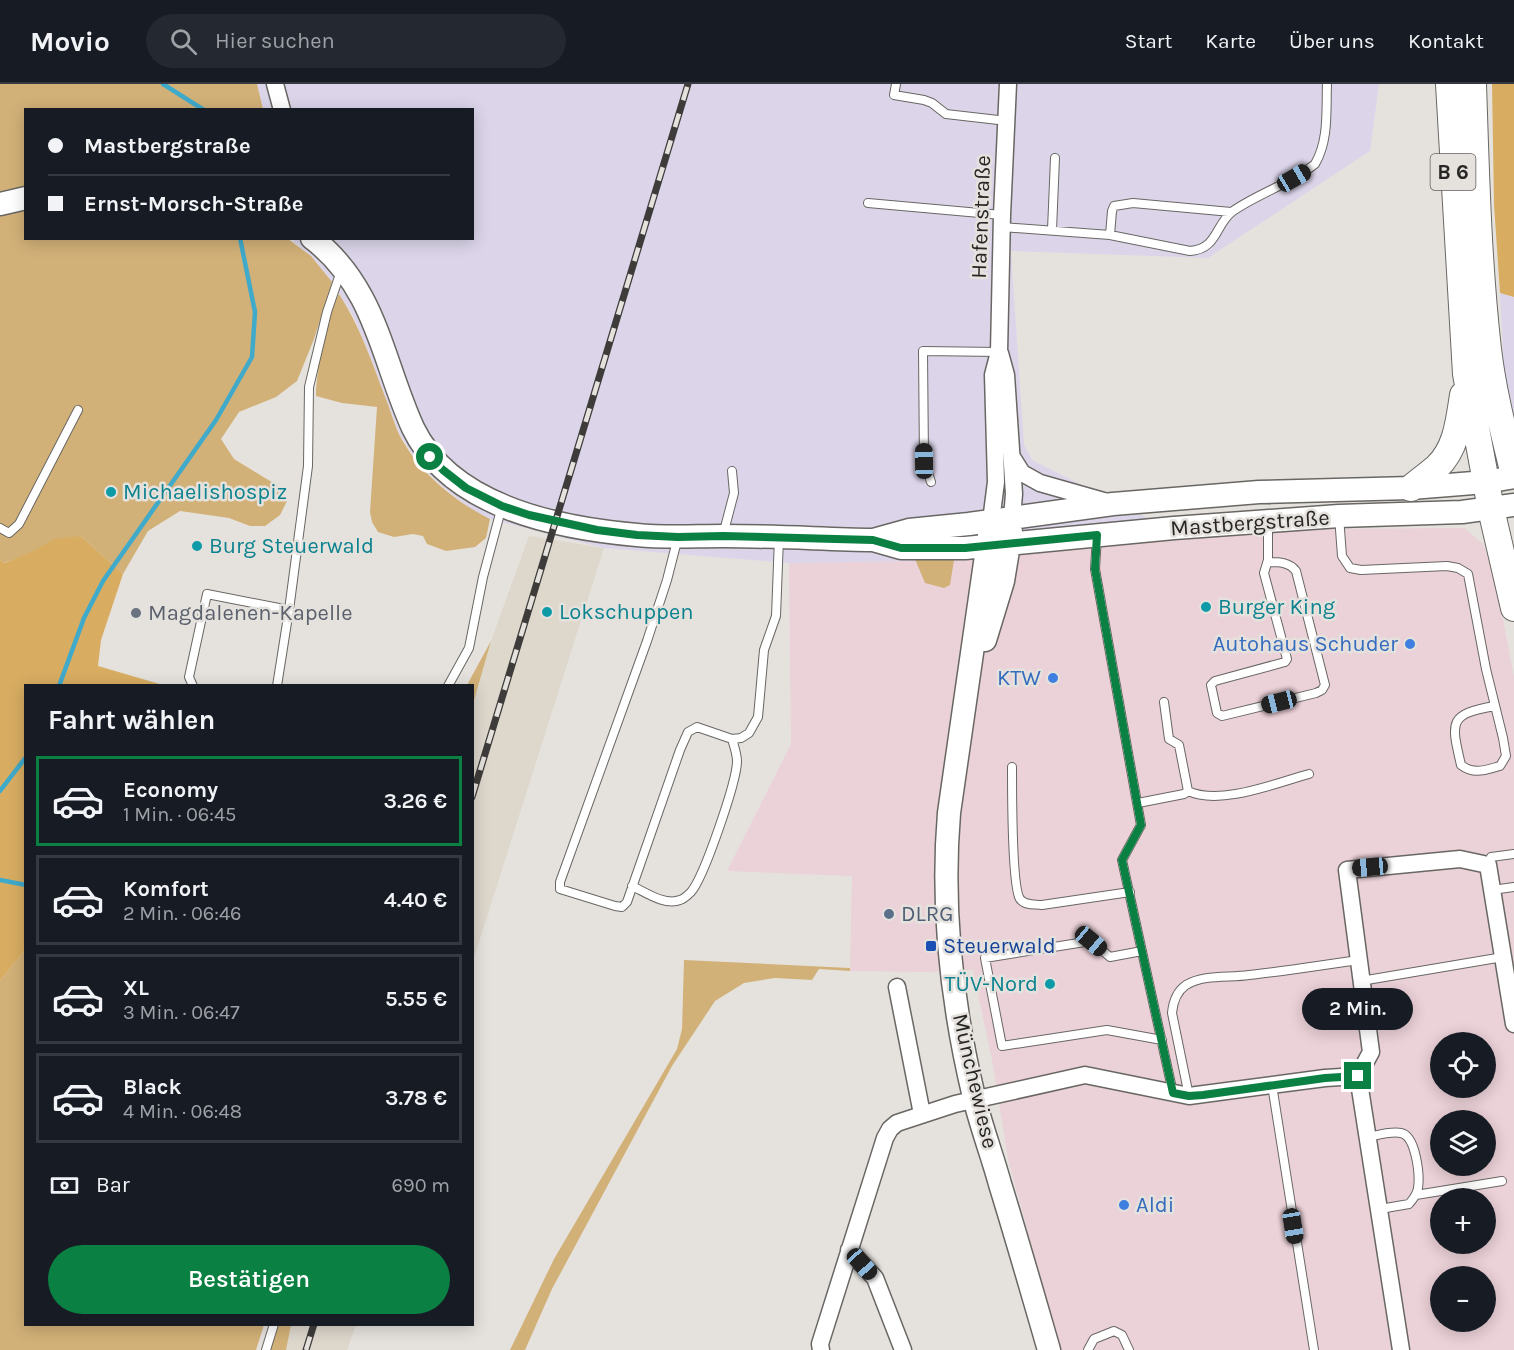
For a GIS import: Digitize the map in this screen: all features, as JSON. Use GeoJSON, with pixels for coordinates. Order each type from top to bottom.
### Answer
{"type":"FeatureCollection","features":[{"type":"Feature","properties":{"kind":"main road","name":"B 6"},"geometry":{"type":"LineString","coordinates":[[1449,84],[1466,374],[1486,482],[1502,507],[1514,608]]}},
{"type":"Feature","properties":{"kind":"main road","name":"B 6"},"geometry":{"type":"LineString","coordinates":[[1473,84],[1479,260],[1488,351],[1507,428],[1514,476]]}},
{"type":"Feature","properties":{"kind":"main road"},"geometry":{"type":"LineString","coordinates":[[0,204],[24,198]]}},
{"type":"Feature","properties":{"kind":"main road","name":"Mastbergstraße"},"geometry":{"type":"LineString","coordinates":[[315,240],[342,267],[358,289],[369,310],[405,411],[420,441],[443,470],[466,488],[502,506],[529,515],[597,530],[637,535],[873,540],[901,548],[999,545],[1268,521],[1462,512],[1502,507]]}},
{"type":"Feature","properties":{"kind":"main road"},"geometry":{"type":"LineString","coordinates":[[1411,488],[1445,458],[1457,434],[1466,374]]}},
{"type":"Feature","properties":{"kind":"main road","name":"Mastbergstraße"},"geometry":{"type":"LineString","coordinates":[[873,540],[909,530],[1113,504],[1259,492],[1411,488],[1486,482],[1514,476]]}},
{"type":"Feature","properties":{"kind":"main road"},"geometry":{"type":"LineString","coordinates":[[999,545],[1001,519]]}},
{"type":"Feature","properties":{"kind":"main road","name":"Münchewiese"},"geometry":{"type":"LineString","coordinates":[[999,545],[1003,581],[966,698],[949,813],[946,878],[952,976],[963,1046],[975,1099],[1049,1350]]}},
{"type":"Feature","properties":{"kind":"street"},"geometry":{"type":"LineString","coordinates":[[275,84],[281,108]]}},
{"type":"Feature","properties":{"kind":"street","name":"Hafenstraße"},"geometry":{"type":"LineString","coordinates":[[1001,519],[996,482],[993,375],[999,352],[1008,84]]}},
{"type":"Feature","properties":{"kind":"street","name":"Hafenstraße"},"geometry":{"type":"LineString","coordinates":[[999,352],[1006,375],[1014,494],[1001,519]]}},
{"type":"Feature","properties":{"kind":"street"},"geometry":{"type":"LineString","coordinates":[[1010,454],[1022,473],[1040,483],[1113,504]]}},
{"type":"Feature","properties":{"kind":"street"},"geometry":{"type":"LineString","coordinates":[[1401,1350],[1358,1076],[1371,1052],[1347,870],[1460,859],[1488,865],[1514,1024]]}},
{"type":"Feature","properties":{"kind":"street"},"geometry":{"type":"LineString","coordinates":[[897,987],[922,1114]]}},
{"type":"Feature","properties":{"kind":"street"},"geometry":{"type":"LineString","coordinates":[[821,1350],[820,1344],[885,1138],[897,1123],[975,1099],[1085,1075],[1181,1095],[1358,1076]]}},
{"type":"Feature","properties":{"kind":"street"},"geometry":{"type":"LineString","coordinates":[[849,1250],[875,1278],[903,1350]]}},
{"type":"Feature","properties":{"kind":"lane"},"geometry":{"type":"LineString","coordinates":[[896,84],[894,95],[924,100],[946,114],[1007,121]]}},
{"type":"Feature","properties":{"kind":"lane"},"geometry":{"type":"LineString","coordinates":[[868,203],[1052,230],[1110,235],[1199,250],[1207,246],[1231,212],[1315,164],[1320,156],[1325,136],[1327,84]]}},
{"type":"Feature","properties":{"kind":"lane"},"geometry":{"type":"LineString","coordinates":[[1052,230],[1055,158]]}},
{"type":"Feature","properties":{"kind":"lane"},"geometry":{"type":"LineString","coordinates":[[1110,235],[1112,211],[1114,206],[1122,204],[1231,212]]}},
{"type":"Feature","properties":{"kind":"lane"},"geometry":{"type":"LineString","coordinates":[[277,684],[308,466],[309,387],[327,312],[342,267]]}},
{"type":"Feature","properties":{"kind":"lane"},"geometry":{"type":"LineString","coordinates":[[931,482],[924,461],[923,351],[999,352]]}},
{"type":"Feature","properties":{"kind":"lane"},"geometry":{"type":"LineString","coordinates":[[0,528],[9,532],[19,524],[78,410]]}},
{"type":"Feature","properties":{"kind":"lane"},"geometry":{"type":"LineString","coordinates":[[723,536],[734,493],[732,471]]}},
{"type":"Feature","properties":{"kind":"lane"},"geometry":{"type":"LineString","coordinates":[[449,684],[469,648],[483,577],[502,506]]}},
{"type":"Feature","properties":{"kind":"lane"},"geometry":{"type":"LineString","coordinates":[[1339,516],[1341,556],[1350,568],[1361,570],[1447,566],[1458,568],[1468,574],[1506,756],[1500,766],[1469,771],[1461,765],[1456,744],[1456,720],[1474,710],[1495,706]]}},
{"type":"Feature","properties":{"kind":"lane"},"geometry":{"type":"LineString","coordinates":[[1268,521],[1268,562],[1264,573],[1287,659],[1285,662],[1215,681],[1211,685],[1217,713],[1222,716],[1316,693],[1325,685],[1296,571],[1288,564],[1268,562]]}},
{"type":"Feature","properties":{"kind":"lane"},"geometry":{"type":"LineString","coordinates":[[1097,535],[1095,569],[1141,825],[1122,860],[1162,1040],[1181,1095]]}},
{"type":"Feature","properties":{"kind":"lane"},"geometry":{"type":"LineString","coordinates":[[678,537],[647,641],[560,882],[560,889],[621,907],[627,902],[688,732],[697,727],[732,739],[741,738],[749,733],[758,717],[764,650],[776,616],[779,537]]}},
{"type":"Feature","properties":{"kind":"lane"},"geometry":{"type":"LineString","coordinates":[[192,684],[189,677],[207,594],[289,610]]}},
{"type":"Feature","properties":{"kind":"lane"},"geometry":{"type":"LineString","coordinates":[[1164,702],[1169,739],[1179,745],[1188,791]]}},
{"type":"Feature","properties":{"kind":"lane"},"geometry":{"type":"LineString","coordinates":[[632,886],[657,898],[673,902],[682,900],[692,892],[710,854],[735,776],[737,762],[732,739]]}},
{"type":"Feature","properties":{"kind":"lane"},"geometry":{"type":"LineString","coordinates":[[1012,767],[1016,874],[1018,892],[1022,901],[1042,905],[1130,892]]}},
{"type":"Feature","properties":{"kind":"lane"},"geometry":{"type":"LineString","coordinates":[[1188,791],[1203,796],[1221,797],[1309,774]]}},
{"type":"Feature","properties":{"kind":"lane"},"geometry":{"type":"LineString","coordinates":[[1138,803],[1184,794],[1188,791]]}},
{"type":"Feature","properties":{"kind":"lane"},"geometry":{"type":"LineString","coordinates":[[1488,865],[1491,857],[1514,854]]}},
{"type":"Feature","properties":{"kind":"lane"},"geometry":{"type":"LineString","coordinates":[[1492,890],[1514,887]]}},
{"type":"Feature","properties":{"kind":"lane"},"geometry":{"type":"LineString","coordinates":[[1142,951],[1110,957],[1091,941],[985,958],[1002,1046],[1107,1030],[1162,1040]]}},
{"type":"Feature","properties":{"kind":"lane"},"geometry":{"type":"LineString","coordinates":[[1361,981],[1503,957]]}},
{"type":"Feature","properties":{"kind":"lane"},"geometry":{"type":"LineString","coordinates":[[1181,1095],[1172,1013],[1175,1000],[1187,984],[1204,978],[1248,975],[1359,960]]}},
{"type":"Feature","properties":{"kind":"lane"},"geometry":{"type":"LineString","coordinates":[[1272,1085],[1314,1350]]}},
{"type":"Feature","properties":{"kind":"lane"},"geometry":{"type":"LineString","coordinates":[[1369,1137],[1401,1133],[1408,1136],[1414,1149],[1418,1175],[1416,1196],[1409,1204],[1380,1209]]}},
{"type":"Feature","properties":{"kind":"lane"},"geometry":{"type":"LineString","coordinates":[[1416,1196],[1502,1181]]}},
{"type":"Feature","properties":{"kind":"lane"},"geometry":{"type":"LineString","coordinates":[[266,1350],[273,1326]]}},
{"type":"Feature","properties":{"kind":"lane"},"geometry":{"type":"LineString","coordinates":[[1088,1350],[1094,1339],[1114,1331],[1122,1335],[1129,1350]]}},
{"type":"Feature","properties":{"kind":"shaded area"},"geometry":{"type":"Polygon","coordinates":[[[0,84],[257,84],[263,108],[24,108],[24,240],[289,240],[311,256],[332,282],[314,339],[297,381],[276,397],[239,412],[221,439],[234,459],[280,487],[287,501],[280,515],[265,526],[250,526],[229,518],[180,511],[148,531],[123,574],[81,536],[3,563],[0,560],[0,84]]]}},
{"type":"Feature","properties":{"kind":"shaded area"},"geometry":{"type":"Polygon","coordinates":[[[257,84],[1379,84],[1370,151],[1208,258],[1011,251],[1024,445],[1032,460],[1181,535],[1056,547],[960,560],[789,563],[604,548],[490,519],[471,509],[444,488],[417,462],[399,433],[352,314],[332,282],[311,256],[294,240],[474,240],[474,108],[263,108],[257,84]]]}},
{"type":"Feature","properties":{"kind":"shaded area"},"geometry":{"type":"Polygon","coordinates":[[[1492,84],[1514,84],[1514,297],[1500,293],[1494,205],[1492,84]]]}},
{"type":"Feature","properties":{"kind":"shaded area"},"geometry":{"type":"Polygon","coordinates":[[[1500,293],[1514,297],[1514,421],[1510,413],[1504,372],[1500,293]]]}},
{"type":"Feature","properties":{"kind":"shaded area"},"geometry":{"type":"Polygon","coordinates":[[[339,294],[364,342],[398,432],[406,446],[437,483],[476,512],[490,519],[486,538],[475,547],[446,551],[427,544],[423,536],[413,534],[394,537],[378,532],[372,522],[370,512],[377,407],[342,403],[316,396],[323,344],[330,315],[339,294]]]}},
{"type":"Feature","properties":{"kind":"shaded area"},"geometry":{"type":"Polygon","coordinates":[[[1464,528],[1483,544],[1494,572],[1514,677],[1514,1350],[1060,1350],[1008,1159],[992,1060],[973,970],[850,971],[852,876],[727,871],[791,744],[789,563],[960,560],[1056,547],[1181,535],[1329,529],[1464,528]]]}},
{"type":"Feature","properties":{"kind":"shaded area"},"geometry":{"type":"Polygon","coordinates":[[[81,536],[123,574],[101,640],[98,666],[160,684],[24,684],[24,951],[0,981],[0,560],[4,563],[55,539],[81,536]]]}},
{"type":"Feature","properties":{"kind":"shaded area"},"geometry":{"type":"Polygon","coordinates":[[[529,536],[604,548],[474,958],[474,700],[491,641],[529,536]]]}},
{"type":"Feature","properties":{"kind":"shaded area"},"geometry":{"type":"Polygon","coordinates":[[[915,559],[954,560],[950,585],[944,588],[925,583],[915,559]]]}},
{"type":"Feature","properties":{"kind":"shaded area"},"geometry":{"type":"Polygon","coordinates":[[[491,641],[474,700],[474,684],[468,684],[491,641]]]}},
{"type":"Feature","properties":{"kind":"shaded area"},"geometry":{"type":"Polygon","coordinates":[[[24,951],[24,1326],[264,1326],[256,1350],[0,1350],[0,981],[24,951]]]}},
{"type":"Feature","properties":{"kind":"shaded area"},"geometry":{"type":"Polygon","coordinates":[[[684,960],[850,968],[850,971],[819,969],[812,980],[775,978],[744,983],[715,1001],[672,1066],[552,1289],[525,1350],[510,1350],[554,1259],[677,1049],[682,1029],[684,960]]]}},
{"type":"Feature","properties":{"kind":"shaded area"},"geometry":{"type":"Polygon","coordinates":[[[274,1326],[291,1326],[286,1350],[266,1350],[274,1326]]]}},
{"type":"Feature","properties":{"kind":"shaded area"},"geometry":{"type":"Polygon","coordinates":[[[291,1326],[356,1326],[347,1350],[286,1350],[291,1326]]]}},
{"type":"Feature","properties":{"kind":"waterway"},"geometry":{"type":"LineString","coordinates":[[163,84],[201,108]]}},
{"type":"Feature","properties":{"kind":"waterway"},"geometry":{"type":"LineString","coordinates":[[60,684],[84,618],[103,581],[216,420],[252,357],[255,312],[240,240]]}},
{"type":"Feature","properties":{"kind":"waterway"},"geometry":{"type":"LineString","coordinates":[[0,791],[24,760]]}},
{"type":"Feature","properties":{"kind":"waterway"},"geometry":{"type":"LineString","coordinates":[[0,880],[24,885]]}},
{"type":"Feature","properties":{"kind":"railway"},"geometry":{"type":"LineString","coordinates":[[474,790],[688,84]]}},
{"type":"Feature","properties":{"kind":"railway"},"geometry":{"type":"LineString","coordinates":[[306,1350],[313,1326]]}},
{"type":"Feature","properties":{"kind":"place","name":"Michaelishospiz"},"geometry":{"type":"Point","coordinates":[111,492]}},
{"type":"Feature","properties":{"kind":"place","name":"Burg Steuerwald"},"geometry":{"type":"Point","coordinates":[197,546]}},
{"type":"Feature","properties":{"kind":"place","name":"Burger King"},"geometry":{"type":"Point","coordinates":[1206,607]}},
{"type":"Feature","properties":{"kind":"place","name":"Lokschuppen"},"geometry":{"type":"Point","coordinates":[547,612]}},
{"type":"Feature","properties":{"kind":"place","name":"Magdalenen-Kapelle"},"geometry":{"type":"Point","coordinates":[136,613]}},
{"type":"Feature","properties":{"kind":"place","name":"Autohaus Schuder"},"geometry":{"type":"Point","coordinates":[1410,644]}},
{"type":"Feature","properties":{"kind":"place","name":"KTW"},"geometry":{"type":"Point","coordinates":[1053,678]}},
{"type":"Feature","properties":{"kind":"place","name":"DLRG"},"geometry":{"type":"Point","coordinates":[889,914]}},
{"type":"Feature","properties":{"kind":"place","name":"Steuerwald"},"geometry":{"type":"Point","coordinates":[931,946]}},
{"type":"Feature","properties":{"kind":"place","name":"TÜV-Nord"},"geometry":{"type":"Point","coordinates":[1050,984]}},
{"type":"Feature","properties":{"kind":"place","name":"Aldi"},"geometry":{"type":"Point","coordinates":[1124,1205]}},
{"type":"Feature","properties":{"kind":"route"},"geometry":{"type":"LineString","coordinates":[[430,457],[466,488],[502,506],[556,522],[637,535],[873,540],[901,548],[965,548],[1097,535],[1095,569],[1141,825],[1122,860],[1173,1093],[1189,1096],[1203,1095],[1325,1078],[1358,1076]]}}]}
